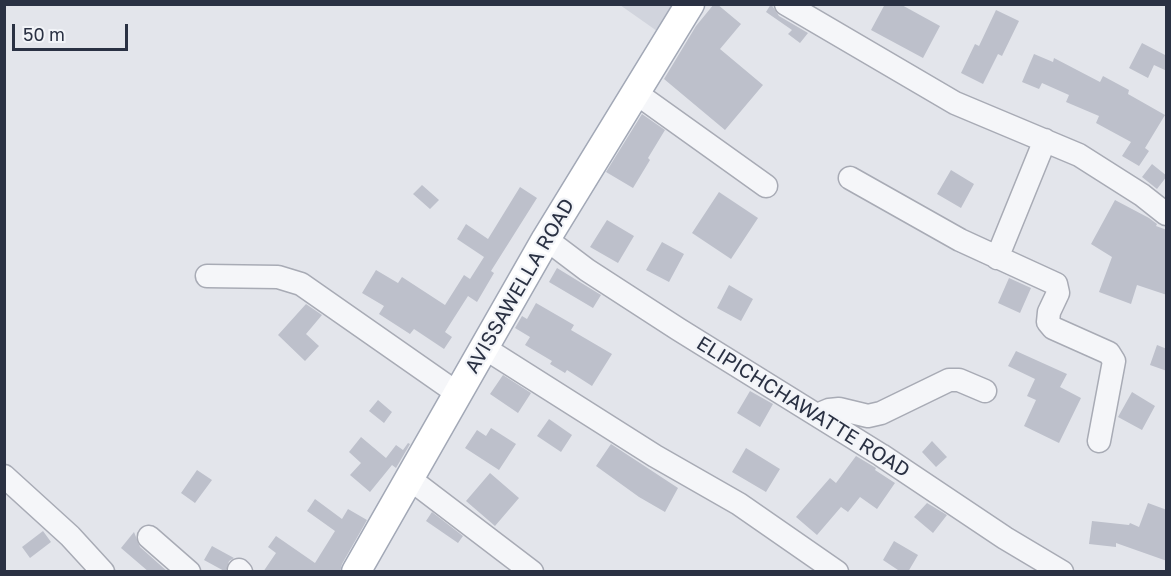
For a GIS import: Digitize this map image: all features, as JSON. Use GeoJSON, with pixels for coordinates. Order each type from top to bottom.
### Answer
{"type":"FeatureCollection","features":[{"type":"Feature","properties":{"kind":"main road","name":"AVISSAWELLA ROAD"},"geometry":{"type":"LineString","coordinates":[[356,572],[546,239],[690,4]]}},
{"type":"Feature","properties":{"kind":"street"},"geometry":{"type":"LineString","coordinates":[[786,4],[955,104],[1079,155],[1142,195],[1167,214]]}},
{"type":"Feature","properties":{"kind":"street"},"geometry":{"type":"LineString","coordinates":[[636,93],[766,186]]}},
{"type":"Feature","properties":{"kind":"street"},"geometry":{"type":"LineString","coordinates":[[997,258],[1045,140]]}},
{"type":"Feature","properties":{"kind":"street"},"geometry":{"type":"LineString","coordinates":[[850,178],[960,240],[1056,284],[1058,293],[1049,312],[1048,322],[1053,328],[1109,353],[1114,361],[1099,441]]}},
{"type":"Feature","properties":{"kind":"street","name":"ELIPICHCHAWATTE ROAD"},"geometry":{"type":"LineString","coordinates":[[546,239],[596,276],[881,455],[1005,538],[1062,572]]}},
{"type":"Feature","properties":{"kind":"street"},"geometry":{"type":"LineString","coordinates":[[207,276],[278,277],[302,284],[458,393]]}},
{"type":"Feature","properties":{"kind":"street"},"geometry":{"type":"LineString","coordinates":[[483,347],[655,456],[739,504],[837,572]]}},
{"type":"Feature","properties":{"kind":"street"},"geometry":{"type":"LineString","coordinates":[[817,416],[829,410],[839,409],[868,416],[881,413],[949,380],[959,381],[985,391]]}},
{"type":"Feature","properties":{"kind":"street"},"geometry":{"type":"LineString","coordinates":[[4,476],[70,536],[103,572]]}},
{"type":"Feature","properties":{"kind":"street"},"geometry":{"type":"LineString","coordinates":[[410,479],[532,572]]}},
{"type":"Feature","properties":{"kind":"street"},"geometry":{"type":"LineString","coordinates":[[149,537],[189,572]]}},
{"type":"Feature","properties":{"kind":"shaded area"},"geometry":{"type":"Polygon","coordinates":[[[620,5],[672,5],[657,31],[620,5]]]}},
{"type":"Feature","properties":{"kind":"building"},"geometry":{"type":"Polygon","coordinates":[[[714,4],[741,24],[720,49],[763,85],[725,130],[664,79],[696,26],[714,4]]]}},
{"type":"Feature","properties":{"kind":"building"},"geometry":{"type":"Polygon","coordinates":[[[771,4],[779,16],[808,33],[800,43],[788,34],[792,30],[766,12],[771,4]]]}},
{"type":"Feature","properties":{"kind":"building"},"geometry":{"type":"Polygon","coordinates":[[[885,4],[900,4],[940,26],[923,58],[871,30],[885,4]]]}},
{"type":"Feature","properties":{"kind":"building"},"geometry":{"type":"Polygon","coordinates":[[[996,10],[1019,21],[1002,56],[998,54],[983,84],[961,73],[975,44],[979,46],[996,10]]]}},
{"type":"Feature","properties":{"kind":"building"},"geometry":{"type":"Polygon","coordinates":[[[1142,43],[1167,56],[1167,71],[1154,65],[1148,78],[1129,68],[1142,43]]]}},
{"type":"Feature","properties":{"kind":"building"},"geometry":{"type":"Polygon","coordinates":[[[1034,54],[1053,62],[1054,58],[1100,82],[1103,76],[1129,90],[1128,94],[1165,115],[1145,148],[1149,151],[1139,166],[1122,156],[1131,142],[1096,123],[1099,116],[1066,102],[1069,95],[1042,83],[1039,89],[1022,82],[1034,54]]]}},
{"type":"Feature","properties":{"kind":"building"},"geometry":{"type":"Polygon","coordinates":[[[642,114],[665,130],[633,188],[606,172],[642,114]]]}},
{"type":"Feature","properties":{"kind":"building"},"geometry":{"type":"Polygon","coordinates":[[[1152,164],[1167,176],[1157,189],[1142,177],[1152,164]]]}},
{"type":"Feature","properties":{"kind":"building"},"geometry":{"type":"Polygon","coordinates":[[[951,170],[974,184],[961,208],[937,194],[951,170]]]}},
{"type":"Feature","properties":{"kind":"building"},"geometry":{"type":"Polygon","coordinates":[[[422,185],[439,200],[430,209],[413,194],[422,185]]]}},
{"type":"Feature","properties":{"kind":"building"},"geometry":{"type":"Polygon","coordinates":[[[520,187],[537,198],[491,271],[494,273],[477,302],[468,296],[445,332],[452,337],[444,349],[414,329],[410,334],[379,314],[384,306],[362,293],[376,270],[398,283],[402,277],[445,305],[464,275],[470,279],[484,257],[457,239],[466,224],[488,239],[520,187]]]}},
{"type":"Feature","properties":{"kind":"building"},"geometry":{"type":"Polygon","coordinates":[[[719,192],[758,218],[731,259],[692,233],[719,192]]]}},
{"type":"Feature","properties":{"kind":"building"},"geometry":{"type":"Polygon","coordinates":[[[1115,200],[1149,218],[1157,224],[1156,226],[1167,230],[1167,295],[1137,285],[1131,304],[1099,292],[1112,257],[1091,244],[1115,200]]]}},
{"type":"Feature","properties":{"kind":"building"},"geometry":{"type":"Polygon","coordinates":[[[607,220],[634,236],[618,263],[590,247],[607,220]]]}},
{"type":"Feature","properties":{"kind":"building"},"geometry":{"type":"Polygon","coordinates":[[[662,242],[684,254],[669,282],[646,270],[662,242]]]}},
{"type":"Feature","properties":{"kind":"building"},"geometry":{"type":"Polygon","coordinates":[[[557,268],[601,295],[593,308],[549,282],[557,268]]]}},
{"type":"Feature","properties":{"kind":"building"},"geometry":{"type":"Polygon","coordinates":[[[1009,278],[1031,288],[1020,313],[998,303],[1009,278]]]}},
{"type":"Feature","properties":{"kind":"building"},"geometry":{"type":"Polygon","coordinates":[[[729,285],[753,299],[741,321],[717,308],[729,285]]]}},
{"type":"Feature","properties":{"kind":"building"},"geometry":{"type":"Polygon","coordinates":[[[536,303],[574,325],[571,330],[612,354],[592,386],[567,370],[565,373],[550,364],[552,361],[525,345],[530,337],[515,328],[522,316],[527,319],[536,303]]]}},
{"type":"Feature","properties":{"kind":"building"},"geometry":{"type":"Polygon","coordinates":[[[306,304],[322,315],[306,334],[319,346],[305,361],[278,335],[306,304]]]}},
{"type":"Feature","properties":{"kind":"building"},"geometry":{"type":"Polygon","coordinates":[[[1157,345],[1167,349],[1167,371],[1150,365],[1157,345]]]}},
{"type":"Feature","properties":{"kind":"building"},"geometry":{"type":"Polygon","coordinates":[[[1016,351],[1067,374],[1060,387],[1081,398],[1059,443],[1024,426],[1036,400],[1027,396],[1035,379],[1008,366],[1016,351]]]}},
{"type":"Feature","properties":{"kind":"building"},"geometry":{"type":"Polygon","coordinates":[[[503,375],[531,393],[518,413],[490,394],[503,375]]]}},
{"type":"Feature","properties":{"kind":"building"},"geometry":{"type":"Polygon","coordinates":[[[750,391],[773,404],[760,427],[737,413],[750,391]]]}},
{"type":"Feature","properties":{"kind":"building"},"geometry":{"type":"Polygon","coordinates":[[[1132,392],[1155,406],[1142,430],[1118,417],[1132,392]]]}},
{"type":"Feature","properties":{"kind":"building"},"geometry":{"type":"Polygon","coordinates":[[[378,400],[392,412],[384,423],[369,411],[378,400]]]}},
{"type":"Feature","properties":{"kind":"building"},"geometry":{"type":"Polygon","coordinates":[[[549,419],[572,435],[561,452],[537,436],[549,419]]]}},
{"type":"Feature","properties":{"kind":"building"},"geometry":{"type":"Polygon","coordinates":[[[491,428],[516,444],[499,470],[465,448],[477,430],[486,436],[491,428]]]}},
{"type":"Feature","properties":{"kind":"building"},"geometry":{"type":"Polygon","coordinates":[[[361,437],[386,458],[396,445],[403,450],[408,443],[410,444],[396,468],[392,465],[370,492],[350,475],[361,463],[349,452],[361,437]]]}},
{"type":"Feature","properties":{"kind":"building"},"geometry":{"type":"Polygon","coordinates":[[[932,441],[947,457],[936,467],[922,452],[932,441]]]}},
{"type":"Feature","properties":{"kind":"building"},"geometry":{"type":"Polygon","coordinates":[[[611,444],[678,488],[665,512],[639,497],[596,466],[611,444]]]}},
{"type":"Feature","properties":{"kind":"building"},"geometry":{"type":"Polygon","coordinates":[[[746,448],[780,469],[766,492],[732,472],[746,448]]]}},
{"type":"Feature","properties":{"kind":"building"},"geometry":{"type":"Polygon","coordinates":[[[856,456],[895,483],[877,509],[860,497],[848,512],[841,507],[817,535],[796,517],[830,478],[836,483],[856,456]]]}},
{"type":"Feature","properties":{"kind":"building"},"geometry":{"type":"Polygon","coordinates":[[[197,470],[212,480],[195,503],[181,493],[197,470]]]}},
{"type":"Feature","properties":{"kind":"building"},"geometry":{"type":"Polygon","coordinates":[[[490,473],[519,498],[495,526],[466,501],[490,473]]]}},
{"type":"Feature","properties":{"kind":"building"},"geometry":{"type":"Polygon","coordinates":[[[315,499],[342,519],[348,509],[367,520],[342,564],[340,572],[263,572],[276,553],[268,547],[276,536],[315,563],[335,531],[307,511],[315,499]]]}},
{"type":"Feature","properties":{"kind":"building"},"geometry":{"type":"Polygon","coordinates":[[[927,503],[947,515],[933,533],[914,517],[927,503]]]}},
{"type":"Feature","properties":{"kind":"building"},"geometry":{"type":"Polygon","coordinates":[[[1148,503],[1167,510],[1167,561],[1116,543],[1116,547],[1089,544],[1092,521],[1129,525],[1130,523],[1139,527],[1148,503]]]}},
{"type":"Feature","properties":{"kind":"building"},"geometry":{"type":"Polygon","coordinates":[[[432,512],[463,536],[458,543],[426,521],[432,512]]]}},
{"type":"Feature","properties":{"kind":"building"},"geometry":{"type":"Polygon","coordinates":[[[43,531],[51,542],[30,558],[22,547],[43,531]]]}},
{"type":"Feature","properties":{"kind":"building"},"geometry":{"type":"Polygon","coordinates":[[[134,532],[140,547],[168,572],[149,572],[121,548],[134,532]]]}},
{"type":"Feature","properties":{"kind":"building"},"geometry":{"type":"Polygon","coordinates":[[[894,541],[918,555],[908,572],[901,572],[883,560],[894,541]]]}},
{"type":"Feature","properties":{"kind":"building"},"geometry":{"type":"Polygon","coordinates":[[[212,546],[234,558],[229,561],[226,572],[204,560],[212,546]]]}}]}
